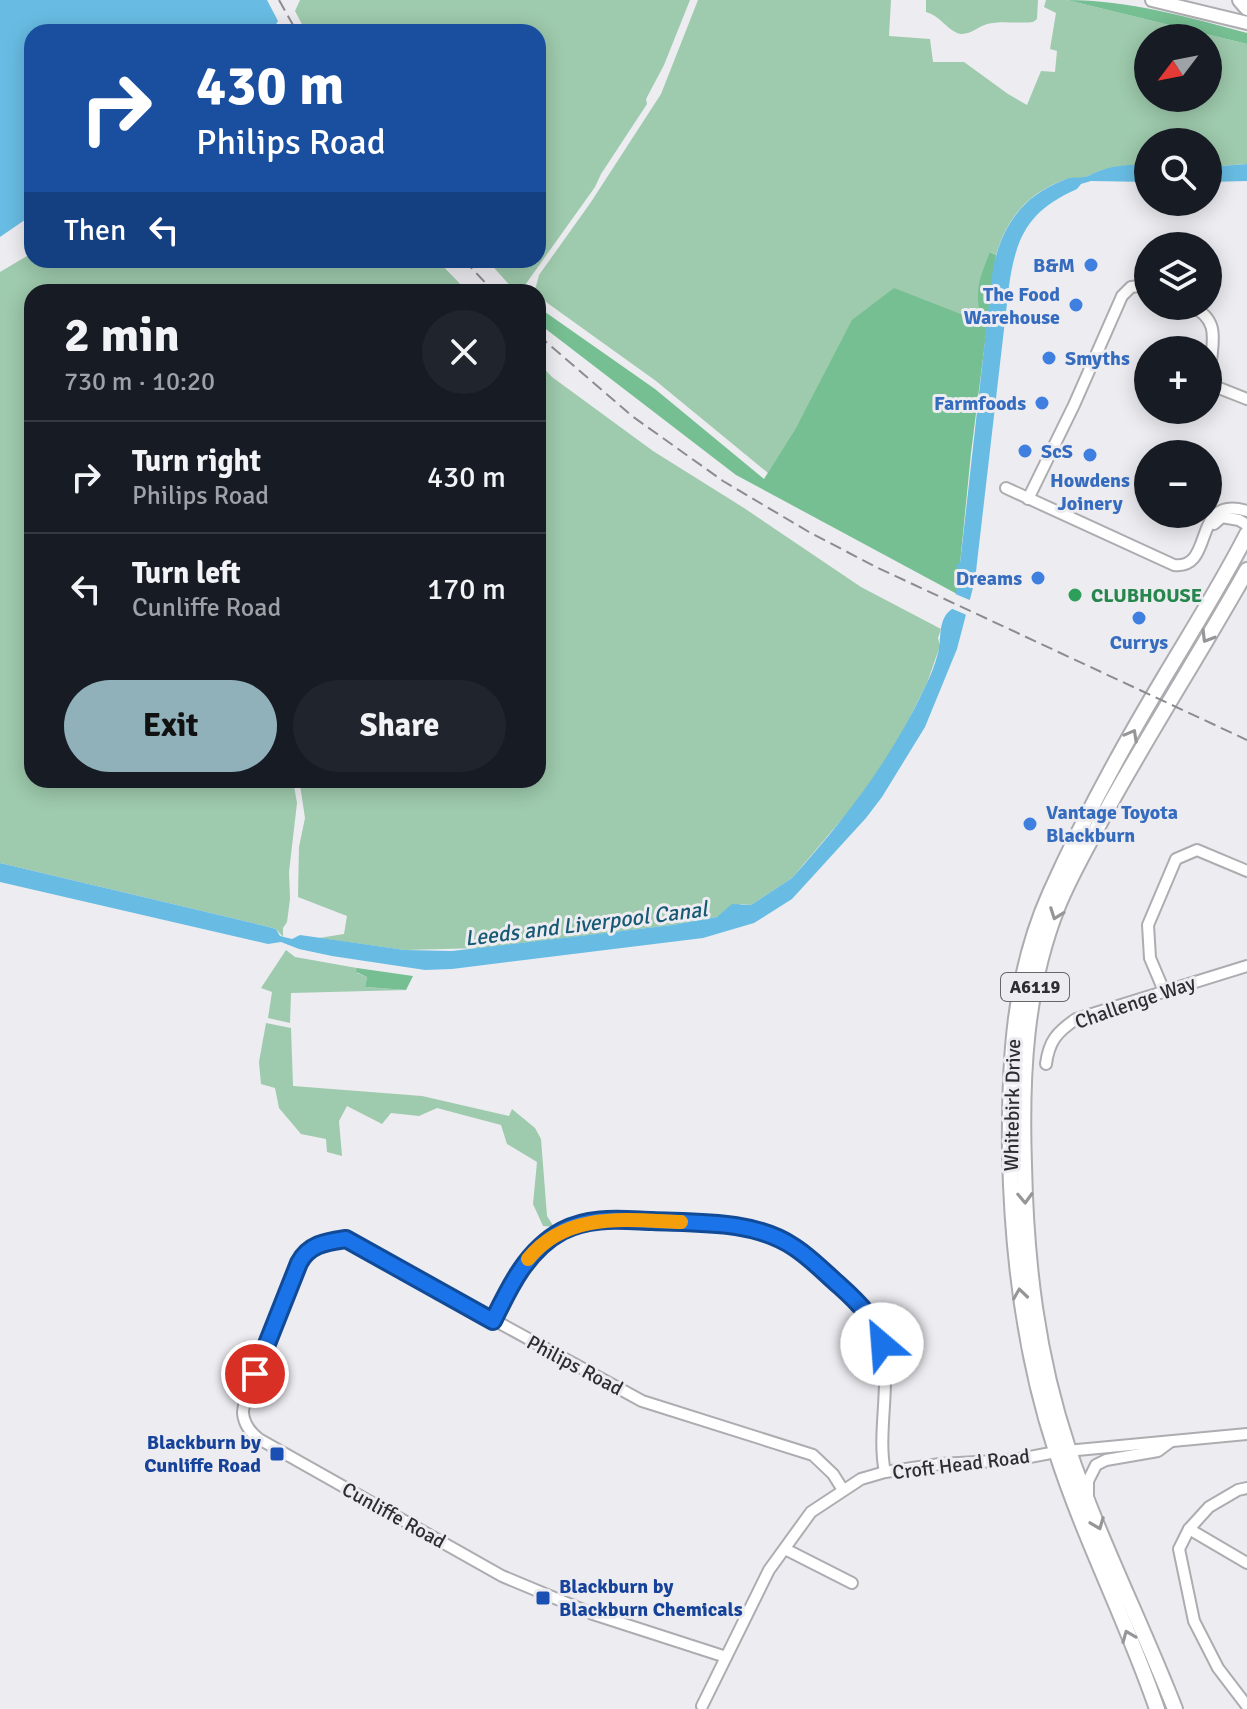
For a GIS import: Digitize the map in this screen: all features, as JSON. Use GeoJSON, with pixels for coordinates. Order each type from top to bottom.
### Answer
{"type":"FeatureCollection","features":[{"type":"Feature","properties":{"kind":"highway"},"geometry":{"type":"LineString","coordinates":[[1240,0],[1247,8]]}},
{"type":"Feature","properties":{"kind":"highway","name":"Whitebirk Drive"},"geometry":{"type":"LineString","coordinates":[[1157,1709],[1035,1378],[1015,1264],[1011,1203],[1010,1073],[1022,976],[1049,894],[1088,816],[1247,534]]}},
{"type":"Feature","properties":{"kind":"highway","name":"Whitebirk Drive"},"geometry":{"type":"LineString","coordinates":[[1175,1709],[1088,1497],[1063,1452],[1040,1345],[1029,1262],[1023,1127],[1027,1026],[1043,949],[1077,866],[1133,762],[1247,570]]}},
{"type":"Feature","properties":{"kind":"main road"},"geometry":{"type":"LineString","coordinates":[[1152,0],[1247,23]]}},
{"type":"Feature","properties":{"kind":"main road"},"geometry":{"type":"LineString","coordinates":[[1171,3],[1195,0]]}},
{"type":"Feature","properties":{"kind":"street"},"geometry":{"type":"LineString","coordinates":[[1028,499],[1122,296],[1134,287]]}},
{"type":"Feature","properties":{"kind":"street"},"geometry":{"type":"LineString","coordinates":[[1209,320],[1213,330],[1211,382],[1244,396]]}},
{"type":"Feature","properties":{"kind":"street"},"geometry":{"type":"LineString","coordinates":[[1006,488],[1174,565],[1181,565],[1193,558],[1213,514],[1224,508],[1247,511]]}},
{"type":"Feature","properties":{"kind":"street"},"geometry":{"type":"LineString","coordinates":[[1206,531],[1222,517],[1247,525]]}},
{"type":"Feature","properties":{"kind":"street"},"geometry":{"type":"LineString","coordinates":[[1164,991],[1150,958],[1148,925],[1176,859],[1197,850],[1247,871]]}},
{"type":"Feature","properties":{"kind":"street","name":"Challenge Way"},"geometry":{"type":"LineString","coordinates":[[1046,1064],[1048,1046],[1058,1031],[1076,1019],[1247,966]]}},
{"type":"Feature","properties":{"kind":"street"},"geometry":{"type":"LineString","coordinates":[[493,1321],[530,1256],[548,1240],[575,1225],[612,1219],[719,1224],[779,1238],[818,1265],[863,1308],[879,1332],[885,1358],[882,1456],[885,1472]]}},
{"type":"Feature","properties":{"kind":"street","name":"Philips Road"},"geometry":{"type":"LineString","coordinates":[[307,1251],[322,1243],[346,1239],[642,1401],[813,1455],[833,1474],[843,1490]]}},
{"type":"Feature","properties":{"kind":"street","name":"Cunliffe Road"},"geometry":{"type":"LineString","coordinates":[[307,1251],[299,1263],[268,1339],[242,1411],[252,1433],[502,1576],[593,1614],[726,1657]]}},
{"type":"Feature","properties":{"kind":"street"},"geometry":{"type":"LineString","coordinates":[[1063,1452],[1247,1434]]}},
{"type":"Feature","properties":{"kind":"street"},"geometry":{"type":"LineString","coordinates":[[1088,1497],[1088,1481],[1096,1465],[1106,1460],[1158,1451],[1171,1441]]}},
{"type":"Feature","properties":{"kind":"street","name":"Croft Head Road"},"geometry":{"type":"LineString","coordinates":[[702,1706],[769,1570],[811,1512],[861,1479],[885,1472],[940,1464],[1014,1460],[1063,1452]]}},
{"type":"Feature","properties":{"kind":"street"},"geometry":{"type":"LineString","coordinates":[[1247,1488],[1209,1507],[1189,1529],[1179,1549],[1194,1621],[1218,1668],[1247,1707]]}},
{"type":"Feature","properties":{"kind":"street"},"geometry":{"type":"LineString","coordinates":[[1189,1529],[1247,1563]]}},
{"type":"Feature","properties":{"kind":"street"},"geometry":{"type":"LineString","coordinates":[[785,1549],[852,1583]]}},
{"type":"Feature","properties":{"kind":"green space"},"geometry":{"type":"Polygon","coordinates":[[[300,0],[690,0],[664,65],[646,99],[647,104],[595,187],[546,256],[546,24],[302,24],[295,11],[300,0]]]}},
{"type":"Feature","properties":{"kind":"green space"},"geometry":{"type":"Polygon","coordinates":[[[698,0],[891,0],[889,36],[930,39],[933,62],[964,62],[1027,105],[1041,71],[1055,72],[1057,51],[1050,49],[1056,13],[1044,7],[1046,0],[1067,0],[1165,24],[1134,24],[1134,112],[1222,112],[1222,38],[1247,44],[1247,164],[1222,166],[1222,128],[1134,128],[1134,166],[1110,168],[1051,185],[1030,200],[1013,218],[996,255],[991,252],[981,322],[797,426],[768,473],[656,381],[546,302],[546,284],[537,284],[546,265],[661,94],[698,0]]]}},
{"type":"Feature","properties":{"kind":"green space"},"geometry":{"type":"Polygon","coordinates":[[[926,0],[1038,0],[1037,19],[1033,22],[993,23],[961,34],[926,12],[926,0]]]}},
{"type":"Feature","properties":{"kind":"green space"},"geometry":{"type":"Polygon","coordinates":[[[1067,0],[1135,6],[1212,24],[1165,24],[1067,0]]]}},
{"type":"Feature","properties":{"kind":"green space"},"geometry":{"type":"Polygon","coordinates":[[[1222,27],[1247,33],[1247,44],[1222,38],[1222,27]]]}},
{"type":"Feature","properties":{"kind":"green space"},"geometry":{"type":"Polygon","coordinates":[[[990,252],[996,255],[957,594],[736,475],[546,329],[546,313],[655,389],[764,479],[797,426],[852,320],[894,288],[981,322],[978,302],[990,252]]]}},
{"type":"Feature","properties":{"kind":"green space"},"geometry":{"type":"Polygon","coordinates":[[[24,258],[24,268],[445,268],[460,284],[24,284],[24,788],[294,788],[297,803],[289,872],[290,899],[283,937],[276,929],[265,926],[0,863],[0,272],[24,258]]]}},
{"type":"Feature","properties":{"kind":"green space"},"geometry":{"type":"Polygon","coordinates":[[[494,268],[537,268],[526,284],[509,284],[494,268]]]}},
{"type":"Feature","properties":{"kind":"green space"},"geometry":{"type":"Polygon","coordinates":[[[546,371],[653,451],[861,587],[941,629],[938,638],[940,646],[927,683],[898,741],[865,792],[792,878],[751,905],[741,904],[717,917],[481,948],[405,950],[319,938],[344,934],[347,916],[298,897],[299,847],[305,818],[300,788],[546,788],[546,371]]]}},
{"type":"Feature","properties":{"kind":"green space"},"geometry":{"type":"Polygon","coordinates":[[[286,950],[295,957],[357,968],[357,973],[367,977],[365,987],[406,990],[291,993],[290,1023],[268,1018],[272,992],[261,988],[286,950]]]}},
{"type":"Feature","properties":{"kind":"green space"},"geometry":{"type":"Polygon","coordinates":[[[357,968],[413,976],[406,990],[365,987],[367,977],[356,972],[357,968]]]}},
{"type":"Feature","properties":{"kind":"green space"},"geometry":{"type":"Polygon","coordinates":[[[266,1023],[291,1028],[293,1086],[422,1096],[509,1116],[512,1109],[535,1128],[541,1139],[547,1216],[554,1227],[543,1226],[533,1204],[537,1162],[507,1144],[501,1125],[437,1108],[419,1116],[391,1113],[382,1124],[347,1106],[339,1121],[342,1156],[327,1152],[326,1139],[301,1134],[279,1108],[275,1088],[261,1084],[259,1062],[266,1023]]]}},
{"type":"Feature","properties":{"kind":"water"},"geometry":{"type":"Polygon","coordinates":[[[0,0],[267,0],[278,21],[276,24],[24,24],[24,220],[0,237],[0,0]]]}},
{"type":"Feature","properties":{"kind":"water"},"geometry":{"type":"Polygon","coordinates":[[[1247,164],[1247,181],[1222,182],[1222,166],[1247,164]]]}},
{"type":"Feature","properties":{"kind":"water"},"geometry":{"type":"Polygon","coordinates":[[[1134,165],[1134,182],[1091,181],[1081,184],[1036,216],[1016,253],[1009,286],[975,580],[957,649],[925,727],[866,818],[792,899],[754,923],[703,938],[425,970],[332,956],[281,942],[268,944],[0,882],[0,863],[265,926],[276,929],[280,936],[292,939],[300,935],[405,950],[452,951],[672,925],[717,917],[732,904],[751,905],[792,878],[848,811],[882,764],[912,714],[932,671],[942,624],[952,609],[960,575],[956,565],[960,563],[961,555],[993,268],[1008,226],[1025,204],[1049,187],[1108,168],[1134,165]]]}},
{"type":"Feature","properties":{"kind":"pier"},"geometry":{"type":"Polygon","coordinates":[[[953,593],[972,601],[969,616],[948,607],[953,593]]]}},
{"type":"Feature","properties":{"kind":"railway"},"geometry":{"type":"LineString","coordinates":[[279,0],[292,24]]}},
{"type":"Feature","properties":{"kind":"railway"},"geometry":{"type":"LineString","coordinates":[[472,268],[486,284]]}},
{"type":"Feature","properties":{"kind":"railway"},"geometry":{"type":"LineString","coordinates":[[546,342],[632,416],[723,481],[809,532],[876,567],[1247,740]]}},
{"type":"Feature","properties":{"kind":"slow traffic"},"geometry":{"type":"LineString","coordinates":[[528,1259],[548,1240],[575,1225],[612,1219],[681,1222]]}},
{"type":"Feature","properties":{"kind":"place","name":"B&M"},"geometry":{"type":"Point","coordinates":[1091,265]}},
{"type":"Feature","properties":{"kind":"place","name":"The Food Warehouse"},"geometry":{"type":"Point","coordinates":[1076,305]}},
{"type":"Feature","properties":{"kind":"place","name":"Smyths"},"geometry":{"type":"Point","coordinates":[1049,358]}},
{"type":"Feature","properties":{"kind":"place","name":"Farmfoods"},"geometry":{"type":"Point","coordinates":[1042,403]}},
{"type":"Feature","properties":{"kind":"place","name":"ScS"},"geometry":{"type":"Point","coordinates":[1025,451]}},
{"type":"Feature","properties":{"kind":"place","name":"Howdens Joinery"},"geometry":{"type":"Point","coordinates":[1090,455]}},
{"type":"Feature","properties":{"kind":"place","name":"Dreams"},"geometry":{"type":"Point","coordinates":[1038,578]}},
{"type":"Feature","properties":{"kind":"place","name":"CLUBHOUSE"},"geometry":{"type":"Point","coordinates":[1075,595]}},
{"type":"Feature","properties":{"kind":"place","name":"Currys"},"geometry":{"type":"Point","coordinates":[1139,618]}},
{"type":"Feature","properties":{"kind":"place","name":"Vantage Toyota Blackburn"},"geometry":{"type":"Point","coordinates":[1030,824]}},
{"type":"Feature","properties":{"kind":"place","name":"Blackburn by Cunliffe Road"},"geometry":{"type":"Point","coordinates":[277,1454]}},
{"type":"Feature","properties":{"kind":"place","name":"Blackburn by Blackburn Chemicals"},"geometry":{"type":"Point","coordinates":[543,1598]}},
{"type":"Feature","properties":{"kind":"route"},"geometry":{"type":"LineString","coordinates":[[255,1374],[299,1263],[307,1251],[322,1243],[346,1239],[493,1321],[530,1256],[548,1240],[575,1225],[612,1219],[719,1224],[779,1238],[807,1255],[863,1308],[879,1332],[882,1344]]}},
{"type":"Feature","properties":{"kind":"water label","name":"Leeds and Liverpool Canal"},"geometry":{"type":"Point","coordinates":[586,923]}}]}
